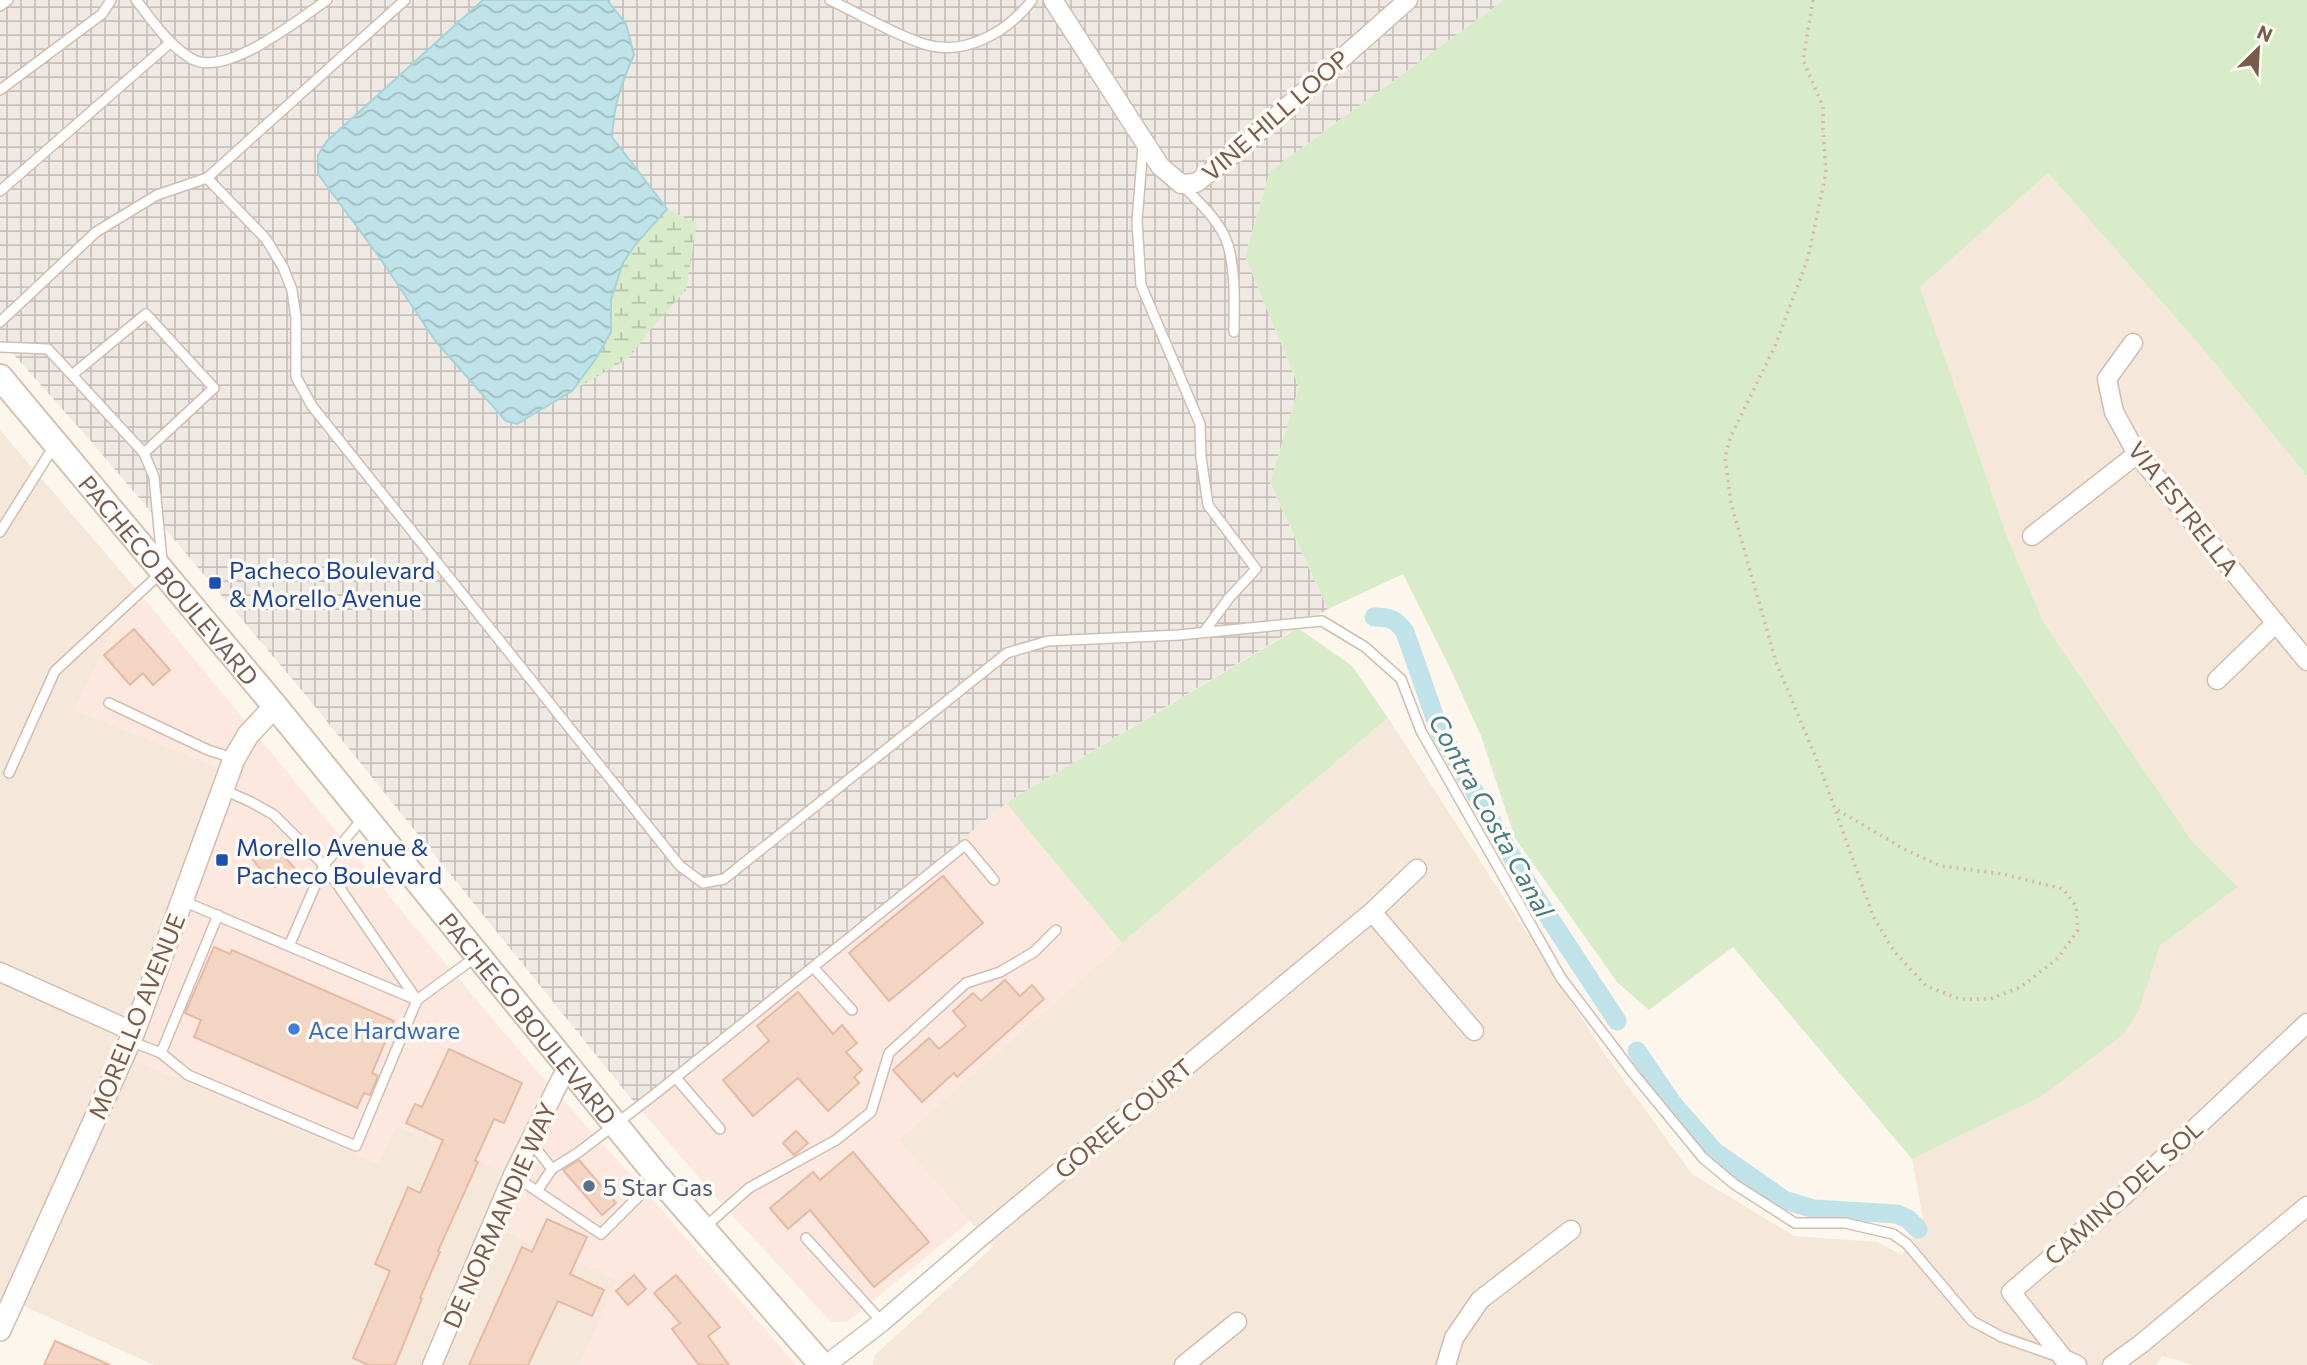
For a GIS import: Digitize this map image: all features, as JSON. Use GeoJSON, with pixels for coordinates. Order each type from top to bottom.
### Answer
{"type":"FeatureCollection","features":[{"type":"Feature","properties":{"kind":"main road","name":"PACHECO BOULEVARD"},"geometry":{"type":"LineString","coordinates":[[0,377],[275,706],[658,1177],[824,1365]]}},
{"type":"Feature","properties":{"kind":"street","name":"VINE HILL LOOP"},"geometry":{"type":"LineString","coordinates":[[1053,0],[1160,166],[1181,184],[1196,183],[1238,150],[1408,0]]}},
{"type":"Feature","properties":{"kind":"street","name":"VIA ESTRELLA"},"geometry":{"type":"LineString","coordinates":[[2133,343],[2107,379],[2114,412],[2137,454],[2307,661]]}},
{"type":"Feature","properties":{"kind":"street"},"geometry":{"type":"LineString","coordinates":[[2032,537],[2137,454]]}},
{"type":"Feature","properties":{"kind":"street"},"geometry":{"type":"LineString","coordinates":[[2217,680],[2276,623]]}},
{"type":"Feature","properties":{"kind":"street","name":"MORELLO AVENUE"},"geometry":{"type":"LineString","coordinates":[[0,1329],[132,1036],[234,759],[248,735],[275,706]]}},
{"type":"Feature","properties":{"kind":"street","name":"GOREE COURT"},"geometry":{"type":"LineString","coordinates":[[824,1365],[882,1322],[993,1226],[1372,912],[1417,869]]}},
{"type":"Feature","properties":{"kind":"street"},"geometry":{"type":"LineString","coordinates":[[1372,912],[1474,1031]]}},
{"type":"Feature","properties":{"kind":"street"},"geometry":{"type":"LineString","coordinates":[[0,972],[132,1036]]}},
{"type":"Feature","properties":{"kind":"street","name":"CAMINO DEL SOL"},"geometry":{"type":"LineString","coordinates":[[2070,1362],[2011,1292],[2120,1198],[2307,1023]]}},
{"type":"Feature","properties":{"kind":"street","name":"DE NORMANDIE WAY"},"geometry":{"type":"LineString","coordinates":[[432,1365],[513,1175],[568,1065]]}},
{"type":"Feature","properties":{"kind":"street"},"geometry":{"type":"LineString","coordinates":[[2112,1365],[2307,1206]]}},
{"type":"Feature","properties":{"kind":"street"},"geometry":{"type":"LineString","coordinates":[[1446,1365],[1454,1338],[1480,1300],[1571,1230]]}},
{"type":"Feature","properties":{"kind":"street"},"geometry":{"type":"LineString","coordinates":[[1184,1365],[1237,1322]]}},
{"type":"Feature","properties":{"kind":"lane"},"geometry":{"type":"LineString","coordinates":[[0,6],[8,0]]}},
{"type":"Feature","properties":{"kind":"lane"},"geometry":{"type":"LineString","coordinates":[[0,89],[102,14],[111,0]]}},
{"type":"Feature","properties":{"kind":"lane"},"geometry":{"type":"LineString","coordinates":[[136,0],[170,43],[195,60],[215,63],[252,50],[327,0]]}},
{"type":"Feature","properties":{"kind":"lane"},"geometry":{"type":"LineString","coordinates":[[0,322],[96,232],[157,195],[207,177],[405,0]]}},
{"type":"Feature","properties":{"kind":"lane"},"geometry":{"type":"LineString","coordinates":[[830,0],[925,44],[959,47],[995,35],[1023,12],[1032,0]]}},
{"type":"Feature","properties":{"kind":"lane"},"geometry":{"type":"LineString","coordinates":[[0,191],[170,43]]}},
{"type":"Feature","properties":{"kind":"lane"},"geometry":{"type":"LineString","coordinates":[[1143,141],[1137,220],[1141,285],[1200,424],[1201,457],[1208,505],[1256,569],[1229,598],[1204,632]]}},
{"type":"Feature","properties":{"kind":"lane"},"geometry":{"type":"LineString","coordinates":[[207,177],[266,239],[283,267],[292,290],[296,318],[296,377],[312,406],[680,866],[703,883],[724,879],[1007,653],[1048,641],[1204,632],[1322,621],[1365,647],[1401,679],[1421,731],[1561,978],[1634,1074],[1703,1158],[1734,1184],[1795,1223],[1845,1223],[1893,1234],[1907,1244],[1972,1321],[2002,1337],[2070,1362]]}},
{"type":"Feature","properties":{"kind":"lane"},"geometry":{"type":"LineString","coordinates":[[1181,184],[1207,211],[1227,244],[1234,282],[1234,332]]}},
{"type":"Feature","properties":{"kind":"lane"},"geometry":{"type":"LineString","coordinates":[[72,375],[146,314],[214,387],[144,453]]}},
{"type":"Feature","properties":{"kind":"lane"},"geometry":{"type":"LineString","coordinates":[[0,347],[48,349],[144,453],[155,477],[163,571],[55,671],[9,773]]}},
{"type":"Feature","properties":{"kind":"lane"},"geometry":{"type":"LineString","coordinates":[[0,532],[55,445]]}},
{"type":"Feature","properties":{"kind":"lane"},"geometry":{"type":"LineString","coordinates":[[109,703],[208,750],[234,759]]}},
{"type":"Feature","properties":{"kind":"lane"},"geometry":{"type":"LineString","coordinates":[[223,790],[274,816],[324,864],[417,1000]]}},
{"type":"Feature","properties":{"kind":"lane"},"geometry":{"type":"LineString","coordinates":[[289,946],[324,864],[364,817]]}},
{"type":"Feature","properties":{"kind":"lane"},"geometry":{"type":"LineString","coordinates":[[537,1191],[552,1169],[579,1152],[676,1078],[965,845],[994,880]]}},
{"type":"Feature","properties":{"kind":"lane"},"geometry":{"type":"LineString","coordinates":[[183,901],[417,1000]]}},
{"type":"Feature","properties":{"kind":"lane"},"geometry":{"type":"LineString","coordinates":[[161,1053],[218,915]]}},
{"type":"Feature","properties":{"kind":"lane"},"geometry":{"type":"LineString","coordinates":[[702,1229],[749,1188],[836,1140],[871,1112],[889,1053],[966,984],[1000,972],[1034,953],[1056,930]]}},
{"type":"Feature","properties":{"kind":"lane"},"geometry":{"type":"LineString","coordinates":[[132,1036],[161,1053],[188,1075],[356,1146],[417,1000],[478,954]]}},
{"type":"Feature","properties":{"kind":"lane"},"geometry":{"type":"LineString","coordinates":[[813,967],[852,1010]]}},
{"type":"Feature","properties":{"kind":"lane"},"geometry":{"type":"LineString","coordinates":[[676,1078],[720,1129]]}},
{"type":"Feature","properties":{"kind":"lane"},"geometry":{"type":"LineString","coordinates":[[530,1141],[552,1169]]}},
{"type":"Feature","properties":{"kind":"lane"},"geometry":{"type":"LineString","coordinates":[[513,1175],[601,1234],[658,1177]]}},
{"type":"Feature","properties":{"kind":"lane"},"geometry":{"type":"LineString","coordinates":[[806,1238],[882,1322]]}},
{"type":"Feature","properties":{"kind":"path"},"geometry":{"type":"LineString","coordinates":[[1813,0],[1804,60],[1824,107],[1826,173],[1808,258],[1775,346],[1731,436],[1725,457],[1731,503],[1776,662],[1836,809],[1872,916],[1894,951],[1926,986],[1959,999],[1990,999],[2021,987],[2058,958],[2078,930],[2076,906],[2063,889],[2003,874],[1941,866],[1904,849],[1836,809]]}},
{"type":"Feature","properties":{"kind":"shaded area"},"geometry":{"type":"Polygon","coordinates":[[[0,0],[1504,0],[1270,171],[1245,256],[1299,387],[1270,484],[1328,609],[1006,803],[638,1107],[304,693],[96,447],[0,339],[0,0]]]}},
{"type":"Feature","properties":{"kind":"shaded area"},"geometry":{"type":"Polygon","coordinates":[[[2048,173],[2197,342],[2307,476],[2307,1365],[2193,1365],[2162,1356],[2156,1365],[873,1365],[875,1355],[993,1247],[898,1140],[1122,943],[1388,718],[1606,1056],[1692,1174],[1794,1236],[1877,1242],[1902,1255],[1923,1218],[1912,1159],[2042,1096],[2140,1008],[2160,946],[2238,887],[2192,841],[2044,623],[2008,539],[1919,287],[2048,173]]]}},
{"type":"Feature","properties":{"kind":"shaded area"},"geometry":{"type":"Polygon","coordinates":[[[0,430],[142,596],[115,625],[230,772],[378,1164],[396,1125],[513,1175],[536,1244],[617,1280],[580,1365],[154,1365],[13,1301],[0,1330],[0,430]]]}},
{"type":"Feature","properties":{"kind":"shaded area"},"geometry":{"type":"Polygon","coordinates":[[[142,596],[535,1069],[796,1365],[580,1365],[616,1280],[491,1225],[512,1175],[396,1125],[378,1164],[123,1056],[229,772],[74,710],[115,625],[142,596]]]}},
{"type":"Feature","properties":{"kind":"shaded area"},"geometry":{"type":"Polygon","coordinates":[[[1006,803],[1122,943],[898,1140],[970,1221],[847,1322],[831,1322],[721,1203],[638,1107],[1006,803]]]}},
{"type":"Feature","properties":{"kind":"green space"},"geometry":{"type":"Polygon","coordinates":[[[1504,0],[2307,0],[2307,476],[2197,342],[2048,173],[1920,287],[2008,539],[2044,623],[2192,841],[2238,887],[2160,946],[2140,1008],[2124,1034],[2042,1096],[1912,1159],[1733,947],[1649,1010],[1617,982],[1515,838],[1481,736],[1403,574],[1328,609],[1270,483],[1299,387],[1245,256],[1270,171],[1504,0]]]}},
{"type":"Feature","properties":{"kind":"green space"},"geometry":{"type":"Polygon","coordinates":[[[667,209],[697,223],[686,290],[629,358],[572,391],[608,339],[612,328],[611,300],[625,262],[640,239],[667,209]]]}},
{"type":"Feature","properties":{"kind":"green space"},"geometry":{"type":"Polygon","coordinates":[[[1298,628],[1352,666],[1388,718],[1122,943],[1006,803],[1298,628]]]}},
{"type":"Feature","properties":{"kind":"water"},"geometry":{"type":"Polygon","coordinates":[[[483,0],[607,0],[626,24],[634,55],[619,94],[612,137],[667,209],[623,263],[611,299],[611,332],[597,357],[572,391],[517,424],[506,421],[436,342],[380,258],[318,174],[318,155],[327,141],[483,0]]]}},
{"type":"Feature","properties":{"kind":"building"},"geometry":{"type":"Polygon","coordinates":[[[134,629],[170,670],[153,685],[143,673],[130,685],[104,655],[134,629]]]}},
{"type":"Feature","properties":{"kind":"building"},"geometry":{"type":"Polygon","coordinates":[[[273,843],[296,870],[275,887],[253,860],[273,843]]]}},
{"type":"Feature","properties":{"kind":"building"},"geometry":{"type":"Polygon","coordinates":[[[943,876],[983,923],[889,1001],[849,953],[943,876]]]}},
{"type":"Feature","properties":{"kind":"building","name":"Ace Hardware"},"geometry":{"type":"Polygon","coordinates":[[[214,947],[230,954],[232,950],[394,1021],[372,1073],[378,1076],[370,1095],[364,1093],[357,1108],[194,1037],[201,1020],[185,1013],[214,947]]]}},
{"type":"Feature","properties":{"kind":"building"},"geometry":{"type":"Polygon","coordinates":[[[1005,980],[1020,996],[1032,985],[1044,999],[957,1077],[954,1073],[922,1102],[893,1070],[929,1038],[939,1049],[966,1026],[953,1011],[973,993],[981,1001],[1005,980]]]}},
{"type":"Feature","properties":{"kind":"building"},"geometry":{"type":"Polygon","coordinates":[[[798,992],[833,1034],[842,1025],[857,1043],[846,1052],[862,1070],[854,1077],[859,1083],[828,1111],[798,1078],[753,1116],[723,1080],[769,1041],[757,1026],[798,992]]]}},
{"type":"Feature","properties":{"kind":"building"},"geometry":{"type":"Polygon","coordinates":[[[449,1049],[522,1083],[504,1123],[494,1119],[475,1161],[478,1162],[438,1251],[440,1252],[395,1365],[368,1365],[353,1358],[390,1271],[375,1264],[408,1187],[420,1193],[443,1140],[406,1123],[415,1104],[422,1107],[449,1049]]]}},
{"type":"Feature","properties":{"kind":"building"},"geometry":{"type":"Polygon","coordinates":[[[796,1131],[808,1143],[794,1155],[783,1143],[796,1131]]]}},
{"type":"Feature","properties":{"kind":"building"},"geometry":{"type":"Polygon","coordinates":[[[853,1152],[929,1242],[874,1287],[810,1210],[788,1229],[770,1208],[813,1172],[820,1180],[853,1152]]]}},
{"type":"Feature","properties":{"kind":"building","name":"5 Star Gas"},"geometry":{"type":"Polygon","coordinates":[[[579,1160],[616,1203],[602,1215],[563,1170],[579,1160]]]}},
{"type":"Feature","properties":{"kind":"building"},"geometry":{"type":"Polygon","coordinates":[[[547,1219],[587,1237],[570,1274],[604,1290],[592,1316],[558,1301],[528,1365],[469,1365],[522,1247],[532,1252],[547,1219]]]}},
{"type":"Feature","properties":{"kind":"building"},"geometry":{"type":"Polygon","coordinates":[[[634,1275],[646,1289],[628,1305],[616,1291],[634,1275]]]}},
{"type":"Feature","properties":{"kind":"building"},"geometry":{"type":"Polygon","coordinates":[[[676,1275],[720,1327],[708,1336],[729,1365],[699,1365],[672,1329],[680,1323],[654,1293],[676,1275]]]}},
{"type":"Feature","properties":{"kind":"building"},"geometry":{"type":"Polygon","coordinates":[[[55,1341],[110,1365],[44,1365],[55,1341]]]}},
{"type":"Feature","properties":{"kind":"waterway","name":"Contra Costa Canal"},"geometry":{"type":"LineString","coordinates":[[1374,617],[1392,620],[1405,632],[1440,732],[1533,893],[1617,1021]]}},
{"type":"Feature","properties":{"kind":"waterway","name":"Contra Costa Canal"},"geometry":{"type":"LineString","coordinates":[[1637,1051],[1673,1104],[1714,1151],[1784,1200],[1814,1209],[1897,1214],[1908,1219],[1918,1229]]}},
{"type":"Feature","properties":{"kind":"place","name":"Pacheco Boulevard & Morello Avenue"},"geometry":{"type":"Point","coordinates":[215,583]}},
{"type":"Feature","properties":{"kind":"place","name":"Morello Avenue & Pacheco Boulevard"},"geometry":{"type":"Point","coordinates":[222,860]}},
{"type":"Feature","properties":{"kind":"place","name":"Ace Hardware"},"geometry":{"type":"Point","coordinates":[294,1029]}},
{"type":"Feature","properties":{"kind":"place","name":"5 Star Gas"},"geometry":{"type":"Point","coordinates":[589,1186]}}]}
